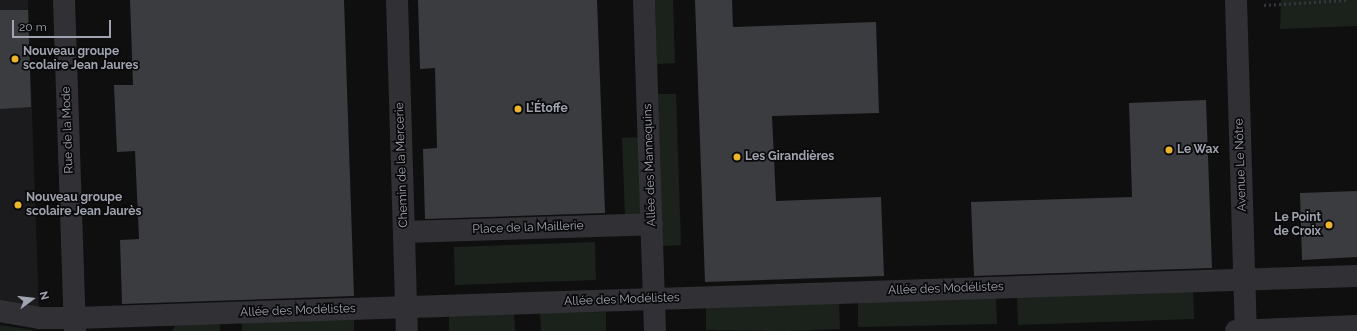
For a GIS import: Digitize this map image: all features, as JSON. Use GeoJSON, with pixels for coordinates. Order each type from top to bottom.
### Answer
{"type":"FeatureCollection","features":[{"type":"Feature","properties":{"kind":"street","name":"Rue de la Mode"},"geometry":{"type":"LineString","coordinates":[[64,0],[75,325]]}},
{"type":"Feature","properties":{"kind":"street","name":"Chemin de la Mercerie"},"geometry":{"type":"LineString","coordinates":[[397,0],[407,331]]}},
{"type":"Feature","properties":{"kind":"street","name":"Allée des Mannequins"},"geometry":{"type":"LineString","coordinates":[[644,0],[655,331]]}},
{"type":"Feature","properties":{"kind":"street","name":"Avenue Le Nôtre"},"geometry":{"type":"LineString","coordinates":[[1236,3],[1246,331]]}},
{"type":"Feature","properties":{"kind":"street","name":"Place de la Maillerie"},"geometry":{"type":"LineString","coordinates":[[404,232],[652,224]]}},
{"type":"Feature","properties":{"kind":"street","name":"Allée des Modélistes"},"geometry":{"type":"LineString","coordinates":[[0,311],[75,325],[406,308],[1357,276]]}},
{"type":"Feature","properties":{"kind":"street"},"geometry":{"type":"LineString","coordinates":[[1236,331],[1357,326]]}},
{"type":"Feature","properties":{"kind":"path"},"geometry":{"type":"LineString","coordinates":[[1236,3],[1346,0]]}},
{"type":"Feature","properties":{"kind":"shaded area","name":"Nouveau groupe scolaire Jean Jaurès"},"geometry":{"type":"Polygon","coordinates":[[[0,0],[28,0],[39,308],[0,303],[0,0]]]}},
{"type":"Feature","properties":{"kind":"shaded area"},"geometry":{"type":"Polygon","coordinates":[[[655,0],[673,0],[675,63],[657,64],[655,0]]]}},
{"type":"Feature","properties":{"kind":"shaded area"},"geometry":{"type":"Polygon","coordinates":[[[1281,0],[1357,0],[1357,26],[1280,29],[1281,0]]]}},
{"type":"Feature","properties":{"kind":"shaded area"},"geometry":{"type":"Polygon","coordinates":[[[658,94],[676,94],[681,245],[663,246],[658,94]]]}},
{"type":"Feature","properties":{"kind":"shaded area"},"geometry":{"type":"Polygon","coordinates":[[[639,137],[643,216],[625,217],[622,138],[639,137]]]}},
{"type":"Feature","properties":{"kind":"shaded area"},"geometry":{"type":"Polygon","coordinates":[[[595,242],[596,280],[455,285],[454,247],[595,242]]]}},
{"type":"Feature","properties":{"kind":"shaded area"},"geometry":{"type":"Polygon","coordinates":[[[1193,288],[1194,319],[1018,325],[1017,293],[1193,288]]]}},
{"type":"Feature","properties":{"kind":"shaded area"},"geometry":{"type":"Polygon","coordinates":[[[996,298],[997,324],[858,327],[858,301],[996,298]]]}},
{"type":"Feature","properties":{"kind":"shaded area"},"geometry":{"type":"Polygon","coordinates":[[[839,300],[840,329],[790,331],[706,330],[706,306],[839,300]]]}},
{"type":"Feature","properties":{"kind":"shaded area"},"geometry":{"type":"Polygon","coordinates":[[[606,312],[606,331],[541,331],[540,313],[606,312]]]}},
{"type":"Feature","properties":{"kind":"shaded area"},"geometry":{"type":"Polygon","coordinates":[[[449,314],[514,314],[515,331],[449,331],[449,314]]]}},
{"type":"Feature","properties":{"kind":"shaded area"},"geometry":{"type":"Polygon","coordinates":[[[354,317],[354,331],[242,331],[242,320],[354,317]]]}},
{"type":"Feature","properties":{"kind":"shaded area"},"geometry":{"type":"Polygon","coordinates":[[[176,324],[220,324],[220,331],[172,331],[176,324]]]}},
{"type":"Feature","properties":{"kind":"shaded area"},"geometry":{"type":"Polygon","coordinates":[[[0,325],[33,330],[0,331],[0,325]]]}},
{"type":"Feature","properties":{"kind":"building"},"geometry":{"type":"Polygon","coordinates":[[[130,0],[344,0],[354,296],[122,304],[120,240],[139,239],[135,151],[117,152],[114,85],[133,85],[130,0]]]}},
{"type":"Feature","properties":{"kind":"building","name":"L’Étoffe"},"geometry":{"type":"Polygon","coordinates":[[[418,0],[597,0],[605,213],[425,219],[423,149],[437,148],[435,68],[420,69],[418,0]]]}},
{"type":"Feature","properties":{"kind":"building","name":"Les Girandières"},"geometry":{"type":"Polygon","coordinates":[[[695,0],[732,0],[733,27],[876,22],[879,113],[772,116],[776,201],[881,197],[884,276],[705,282],[695,0]]]}},
{"type":"Feature","properties":{"kind":"building","name":"Nouveau groupe scolaire Jean Jaures"},"geometry":{"type":"Polygon","coordinates":[[[0,10],[28,10],[31,107],[0,109],[0,10]]]}},
{"type":"Feature","properties":{"kind":"building","name":"Le Wax"},"geometry":{"type":"Polygon","coordinates":[[[1206,100],[1212,268],[974,276],[971,202],[1132,197],[1129,103],[1206,100]]]}},
{"type":"Feature","properties":{"kind":"building","name":"Le Point de Croix"},"geometry":{"type":"Polygon","coordinates":[[[1357,191],[1357,257],[1302,260],[1300,193],[1357,191]]]}},
{"type":"Feature","properties":{"kind":"place","name":"Nouveau groupe scolaire Jean Jaures"},"geometry":{"type":"Point","coordinates":[15,59]}},
{"type":"Feature","properties":{"kind":"place","name":"L’Étoffe"},"geometry":{"type":"Point","coordinates":[518,109]}},
{"type":"Feature","properties":{"kind":"place","name":"Le Wax"},"geometry":{"type":"Point","coordinates":[1169,150]}},
{"type":"Feature","properties":{"kind":"place","name":"Les Girandières"},"geometry":{"type":"Point","coordinates":[737,157]}},
{"type":"Feature","properties":{"kind":"place","name":"Nouveau groupe scolaire Jean Jaurès"},"geometry":{"type":"Point","coordinates":[18,205]}},
{"type":"Feature","properties":{"kind":"place","name":"Le Point de Croix"},"geometry":{"type":"Point","coordinates":[1329,225]}}]}
